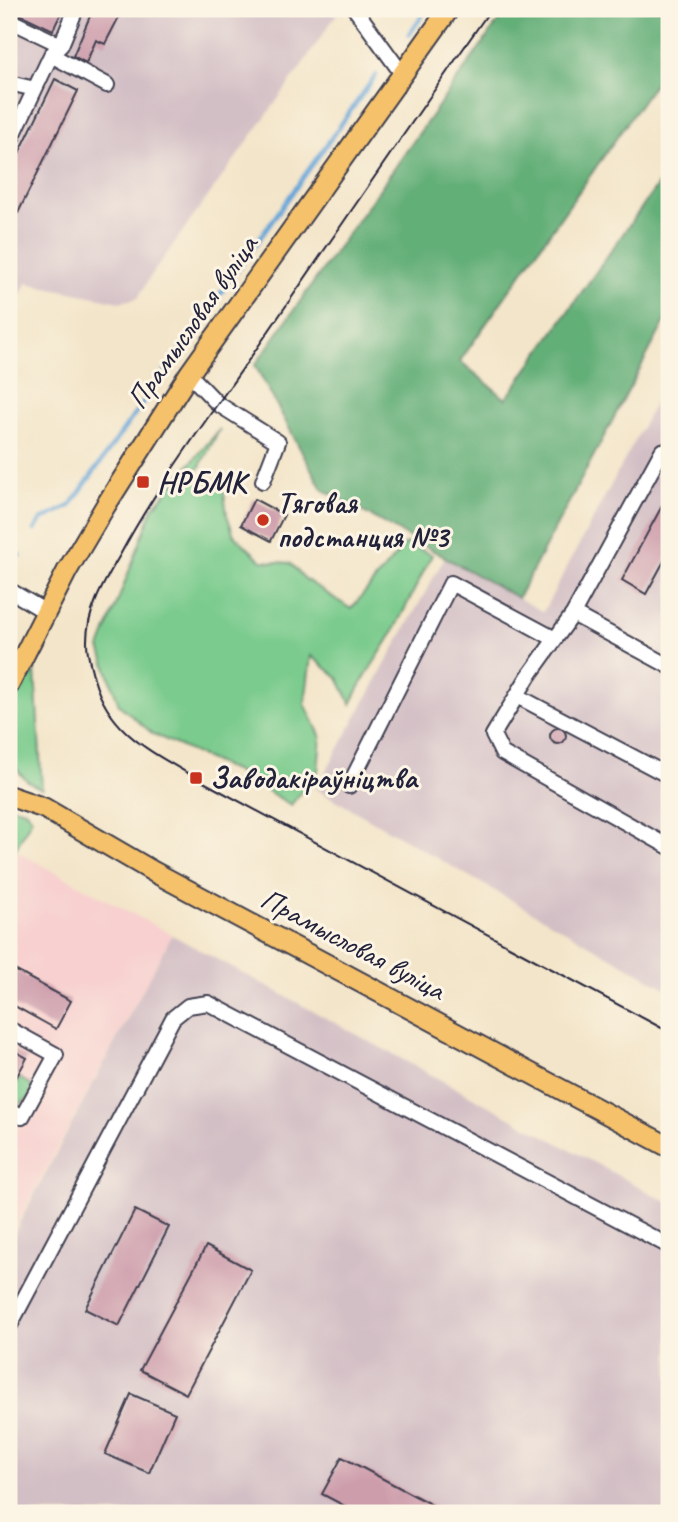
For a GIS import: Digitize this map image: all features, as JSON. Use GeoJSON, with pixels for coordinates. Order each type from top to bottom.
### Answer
{"type":"FeatureCollection","features":[{"type":"Feature","properties":{"kind":"main road","name":"Прамысловая вуліца"},"geometry":{"type":"LineString","coordinates":[[9,685],[67,571],[188,374],[449,9]]}},
{"type":"Feature","properties":{"kind":"main road","name":"Прамысловая вуліца"},"geometry":{"type":"LineString","coordinates":[[9,796],[44,808],[154,872],[669,1147]]}},
{"type":"Feature","properties":{"kind":"lane"},"geometry":{"type":"LineString","coordinates":[[9,144],[76,9]]}},
{"type":"Feature","properties":{"kind":"lane"},"geometry":{"type":"LineString","coordinates":[[355,9],[403,75]]}},
{"type":"Feature","properties":{"kind":"lane"},"geometry":{"type":"LineString","coordinates":[[9,20],[107,85]]}},
{"type":"Feature","properties":{"kind":"lane"},"geometry":{"type":"LineString","coordinates":[[9,83],[35,89]]}},
{"type":"Feature","properties":{"kind":"lane"},"geometry":{"type":"LineString","coordinates":[[188,374],[218,404],[278,442],[263,481]]}},
{"type":"Feature","properties":{"kind":"lane"},"geometry":{"type":"LineString","coordinates":[[662,451],[573,614],[516,696],[493,735],[502,754],[669,847]]}},
{"type":"Feature","properties":{"kind":"lane"},"geometry":{"type":"LineString","coordinates":[[349,786],[451,583],[555,639]]}},
{"type":"Feature","properties":{"kind":"lane"},"geometry":{"type":"LineString","coordinates":[[9,590],[46,612]]}},
{"type":"Feature","properties":{"kind":"lane"},"geometry":{"type":"LineString","coordinates":[[573,614],[669,666]]}},
{"type":"Feature","properties":{"kind":"lane"},"geometry":{"type":"LineString","coordinates":[[516,696],[669,776]]}},
{"type":"Feature","properties":{"kind":"lane"},"geometry":{"type":"LineString","coordinates":[[9,1327],[173,1018],[188,1006],[208,1003],[669,1246]]}},
{"type":"Feature","properties":{"kind":"lane"},"geometry":{"type":"LineString","coordinates":[[9,1029],[56,1055],[22,1117],[9,1110]]}},
{"type":"Feature","properties":{"kind":"shaded area"},"geometry":{"type":"Polygon","coordinates":[[[9,9],[340,9],[150,277],[138,298],[120,302],[26,283],[9,321],[9,9]]]}},
{"type":"Feature","properties":{"kind":"shaded area"},"geometry":{"type":"Polygon","coordinates":[[[669,377],[669,990],[316,789],[445,557],[543,612],[669,377]]]}},
{"type":"Feature","properties":{"kind":"shaded area"},"geometry":{"type":"Polygon","coordinates":[[[9,847],[172,935],[9,1238],[9,847]]]}},
{"type":"Feature","properties":{"kind":"shaded area"},"geometry":{"type":"Polygon","coordinates":[[[172,935],[669,1203],[669,1513],[9,1513],[9,1242],[172,935]]]}},
{"type":"Feature","properties":{"kind":"green space"},"geometry":{"type":"Polygon","coordinates":[[[507,9],[669,9],[669,63],[460,361],[506,399],[669,169],[669,314],[518,598],[322,489],[255,365],[507,9]]]}},
{"type":"Feature","properties":{"kind":"green space"},"geometry":{"type":"Polygon","coordinates":[[[220,429],[195,475],[223,486],[227,515],[234,535],[262,561],[290,563],[305,579],[351,609],[406,543],[432,555],[392,634],[351,704],[338,678],[311,656],[305,704],[321,737],[318,771],[291,805],[234,771],[153,734],[119,705],[100,648],[153,508],[220,429]]]}},
{"type":"Feature","properties":{"kind":"green space"},"geometry":{"type":"Polygon","coordinates":[[[35,671],[42,789],[26,780],[16,768],[9,745],[11,708],[35,671]]]}},
{"type":"Feature","properties":{"kind":"green space"},"geometry":{"type":"Polygon","coordinates":[[[9,806],[25,810],[32,818],[9,861],[9,806]]]}},
{"type":"Feature","properties":{"kind":"green space"},"geometry":{"type":"Polygon","coordinates":[[[20,1078],[32,1086],[29,1098],[19,1104],[10,1105],[9,1083],[15,1085],[20,1078]]]}},
{"type":"Feature","properties":{"kind":"building"},"geometry":{"type":"Polygon","coordinates":[[[9,9],[63,9],[53,30],[9,9]]]}},
{"type":"Feature","properties":{"kind":"building"},"geometry":{"type":"Polygon","coordinates":[[[93,9],[123,9],[105,44],[96,40],[86,63],[73,56],[93,9]]]}},
{"type":"Feature","properties":{"kind":"building"},"geometry":{"type":"Polygon","coordinates":[[[55,79],[78,91],[18,213],[9,209],[9,174],[55,79]]]}},
{"type":"Feature","properties":{"kind":"building"},"geometry":{"type":"Polygon","coordinates":[[[669,493],[669,552],[646,594],[622,580],[669,493]]]}},
{"type":"Feature","properties":{"kind":"building","name":"Тяговая подстанция №3"},"geometry":{"type":"Polygon","coordinates":[[[254,499],[284,515],[271,541],[241,525],[254,499]]]}},
{"type":"Feature","properties":{"kind":"building"},"geometry":{"type":"Polygon","coordinates":[[[555,728],[561,728],[566,736],[564,742],[555,744],[550,739],[550,733],[555,728]]]}},
{"type":"Feature","properties":{"kind":"building"},"geometry":{"type":"Polygon","coordinates":[[[9,967],[71,1001],[56,1029],[9,1003],[9,967]]]}},
{"type":"Feature","properties":{"kind":"building"},"geometry":{"type":"Polygon","coordinates":[[[9,1048],[27,1058],[16,1078],[9,1074],[9,1048]]]}},
{"type":"Feature","properties":{"kind":"building"},"geometry":{"type":"Polygon","coordinates":[[[135,1210],[169,1227],[119,1326],[85,1309],[135,1210]]]}},
{"type":"Feature","properties":{"kind":"building"},"geometry":{"type":"Polygon","coordinates":[[[206,1246],[251,1270],[186,1394],[140,1370],[206,1246]]]}},
{"type":"Feature","properties":{"kind":"building"},"geometry":{"type":"Polygon","coordinates":[[[131,1394],[175,1413],[149,1473],[105,1454],[131,1394]]]}},
{"type":"Feature","properties":{"kind":"building"},"geometry":{"type":"Polygon","coordinates":[[[342,1457],[447,1513],[358,1513],[322,1494],[342,1457]]]}},
{"type":"Feature","properties":{"kind":"waterway"},"geometry":{"type":"LineString","coordinates":[[409,35],[427,9]]}},
{"type":"Feature","properties":{"kind":"waterway"},"geometry":{"type":"LineString","coordinates":[[164,373],[376,75]]}},
{"type":"Feature","properties":{"kind":"waterway"},"geometry":{"type":"LineString","coordinates":[[35,530],[41,520],[70,506],[155,385]]}},
{"type":"Feature","properties":{"kind":"waterway"},"geometry":{"type":"LineString","coordinates":[[9,558],[20,555]]}},
{"type":"Feature","properties":{"kind":"tram line"},"geometry":{"type":"LineString","coordinates":[[491,9],[190,443],[136,526],[93,608],[88,631],[88,656],[101,698],[110,714],[134,739],[148,749],[196,778],[669,1032]]}},
{"type":"Feature","properties":{"kind":"place","name":"НРБМК"},"geometry":{"type":"Point","coordinates":[143,482]}},
{"type":"Feature","properties":{"kind":"place","name":"Тяговая подстанция №3"},"geometry":{"type":"Point","coordinates":[263,520]}},
{"type":"Feature","properties":{"kind":"place","name":"Заводакіраўніцтва"},"geometry":{"type":"Point","coordinates":[196,778]}}]}
